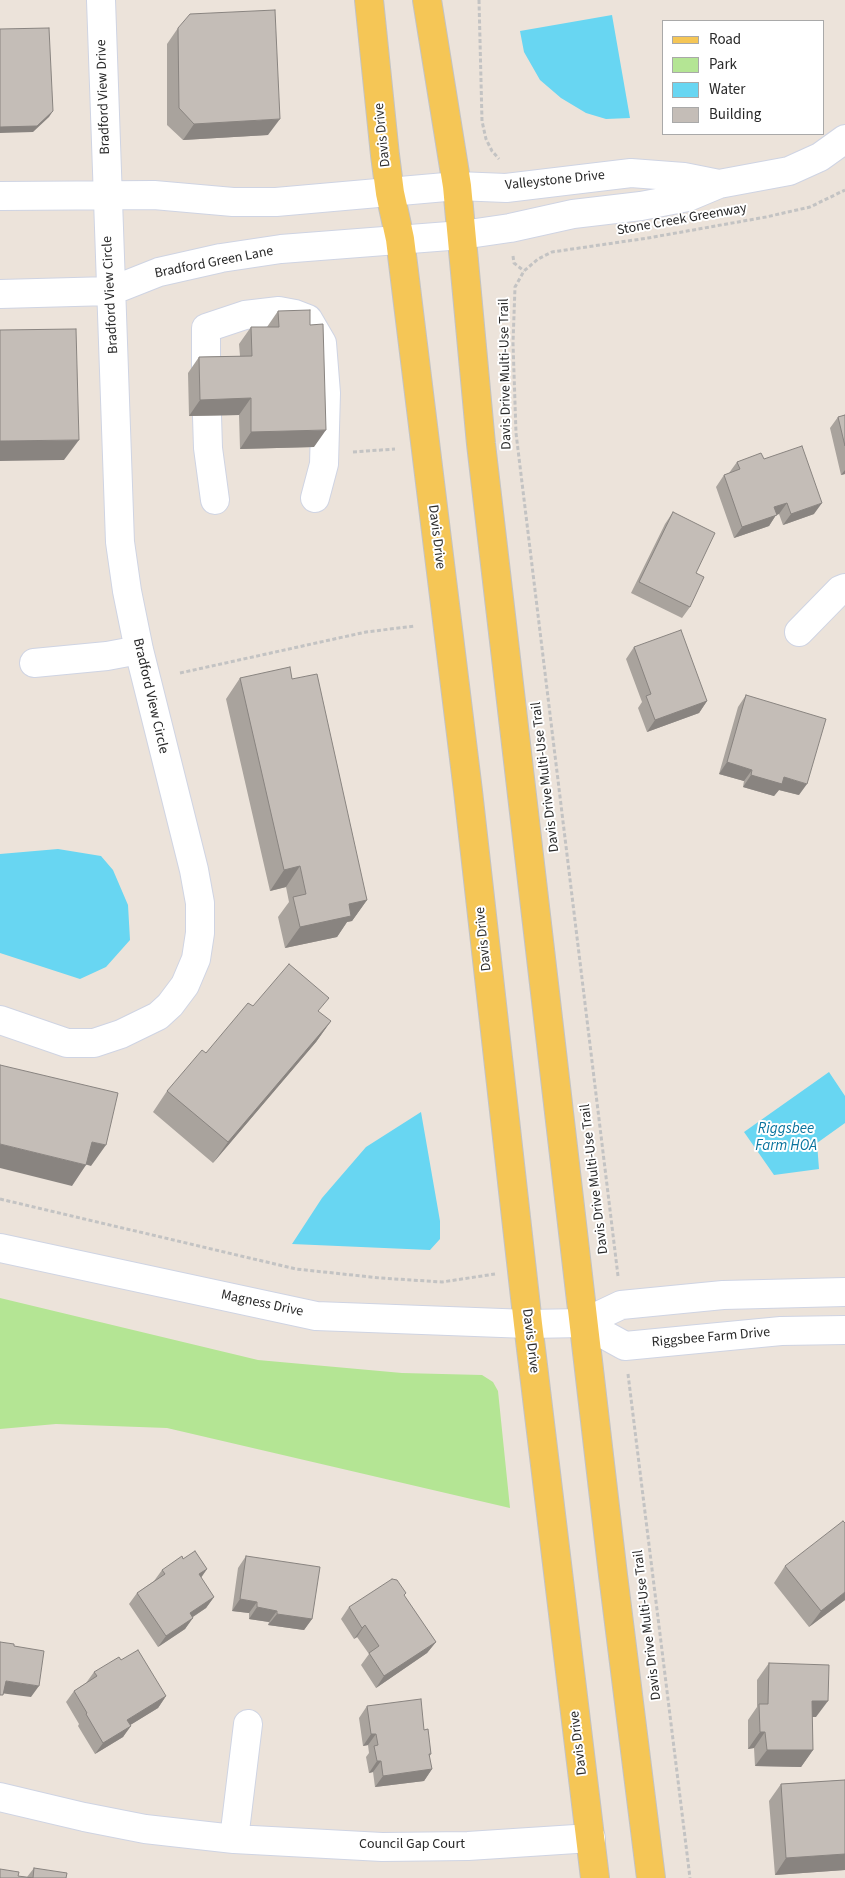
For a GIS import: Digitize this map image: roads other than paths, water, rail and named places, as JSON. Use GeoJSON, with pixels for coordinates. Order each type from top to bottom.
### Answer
{"type":"FeatureCollection","features":[{"type":"Feature","properties":{"kind":"main road","name":"Davis Drive"},"geometry":{"type":"LineString","coordinates":[[369,0],[390,193],[400,239],[468,791],[528,1324],[595,1878]]}},
{"type":"Feature","properties":{"kind":"main road"},"geometry":{"type":"LineString","coordinates":[[427,0],[457,186],[481,444],[583,1323],[651,1878]]}},
{"type":"Feature","properties":{"kind":"street","name":"Bradford View Drive"},"geometry":{"type":"LineString","coordinates":[[101,0],[106,194]]}},
{"type":"Feature","properties":{"kind":"street","name":"Valleystone Drive"},"geometry":{"type":"LineString","coordinates":[[400,239],[462,235],[510,228],[573,214],[641,206],[688,197],[719,184],[789,171],[820,157],[845,139]]}},
{"type":"Feature","properties":{"kind":"street","name":"Valleystone Drive"},"geometry":{"type":"LineString","coordinates":[[390,193],[457,186],[506,188],[631,173],[684,177],[719,184]]}},
{"type":"Feature","properties":{"kind":"street"},"geometry":{"type":"LineString","coordinates":[[0,196],[154,195],[242,202],[276,202],[390,193]]}},
{"type":"Feature","properties":{"kind":"street","name":"Bradford View Circle"},"geometry":{"type":"LineString","coordinates":[[0,1020],[67,1043],[94,1043],[121,1034],[158,1016],[170,1005],[184,985],[196,959],[200,933],[200,903],[194,870],[139,650],[120,542],[106,194]]}},
{"type":"Feature","properties":{"kind":"street","name":"Bradford Green Lane"},"geometry":{"type":"LineString","coordinates":[[0,294],[111,291],[159,272],[220,258],[290,248],[400,239]]}},
{"type":"Feature","properties":{"kind":"street"},"geometry":{"type":"LineString","coordinates":[[206,373],[206,328],[244,316],[279,311],[295,314],[308,320],[322,343],[326,393],[324,464],[315,498]]}},
{"type":"Feature","properties":{"kind":"street"},"geometry":{"type":"LineString","coordinates":[[207,416],[208,448],[215,500]]}},
{"type":"Feature","properties":{"kind":"street"},"geometry":{"type":"LineString","coordinates":[[799,632],[840,590],[845,588]]}},
{"type":"Feature","properties":{"kind":"street"},"geometry":{"type":"LineString","coordinates":[[34,663],[107,656],[139,650]]}},
{"type":"Feature","properties":{"kind":"street","name":"Magness Drive"},"geometry":{"type":"LineString","coordinates":[[0,1248],[316,1316],[528,1324]]}},
{"type":"Feature","properties":{"kind":"street","name":"Riggsbee Farm Drive"},"geometry":{"type":"LineString","coordinates":[[528,1324],[583,1323],[621,1305],[724,1295],[845,1292]]}},
{"type":"Feature","properties":{"kind":"street","name":"Riggsbee Farm Drive"},"geometry":{"type":"LineString","coordinates":[[583,1323],[625,1346],[781,1331],[845,1330]]}},
{"type":"Feature","properties":{"kind":"street"},"geometry":{"type":"LineString","coordinates":[[234,1839],[248,1724]]}},
{"type":"Feature","properties":{"kind":"street","name":"Council Gap Court"},"geometry":{"type":"LineString","coordinates":[[0,1797],[145,1829],[234,1839],[401,1846],[468,1846],[590,1838]]}},
{"type":"Feature","properties":{"kind":"water"},"geometry":{"type":"Polygon","coordinates":[[[612,15],[630,118],[606,119],[586,113],[561,98],[540,80],[524,52],[520,31],[612,15]]]}},
{"type":"Feature","properties":{"kind":"water"},"geometry":{"type":"Polygon","coordinates":[[[58,849],[101,856],[113,870],[128,905],[130,940],[106,967],[80,979],[0,953],[0,854],[58,849]]]}},
{"type":"Feature","properties":{"kind":"water","name":"Riggsbee Farm HOA"},"geometry":{"type":"Polygon","coordinates":[[[829,1072],[845,1096],[845,1123],[817,1143],[819,1169],[774,1175],[744,1132],[829,1072]]]}},
{"type":"Feature","properties":{"kind":"water"},"geometry":{"type":"Polygon","coordinates":[[[421,1112],[440,1221],[440,1239],[430,1250],[292,1244],[322,1198],[366,1147],[421,1112]]]}}]}
